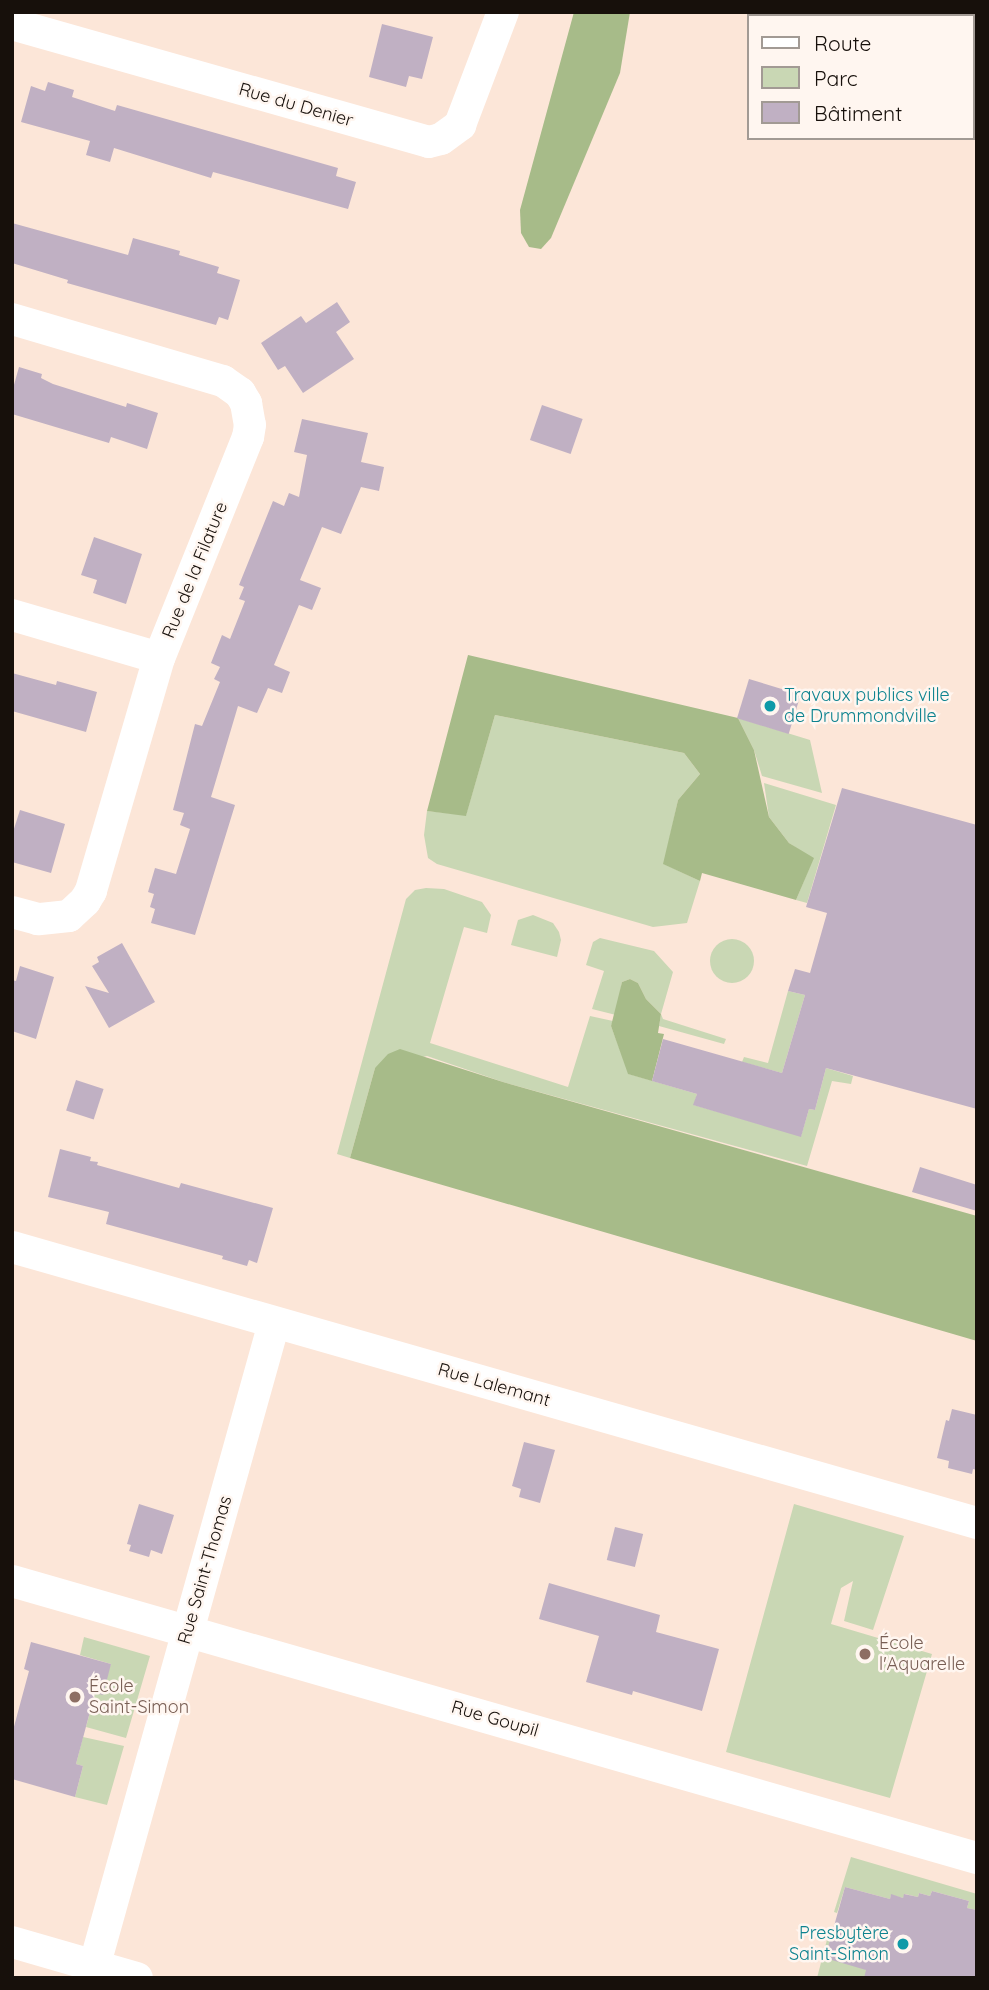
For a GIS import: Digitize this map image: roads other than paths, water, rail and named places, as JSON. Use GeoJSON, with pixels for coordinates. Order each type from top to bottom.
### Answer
{"type":"FeatureCollection","features":[{"type":"Feature","properties":{"kind":"street","name":"Rue du Denier"},"geometry":{"type":"LineString","coordinates":[[12,24],[429,142],[452,133],[460,125],[503,12]]}},
{"type":"Feature","properties":{"kind":"street","name":"Rue de la Filature"},"geometry":{"type":"LineString","coordinates":[[12,318],[223,381],[240,393],[246,403],[248,437],[159,658],[91,891],[85,901],[69,916],[49,920],[12,912]]}},
{"type":"Feature","properties":{"kind":"street"},"geometry":{"type":"LineString","coordinates":[[12,615],[159,658]]}},
{"type":"Feature","properties":{"kind":"street","name":"Rue Lalemant"},"geometry":{"type":"LineString","coordinates":[[12,1247],[977,1523]]}},
{"type":"Feature","properties":{"kind":"street","name":"Rue Saint-Thomas"},"geometry":{"type":"LineString","coordinates":[[92,1972],[274,1324]]}},
{"type":"Feature","properties":{"kind":"street","name":"Rue Goupil"},"geometry":{"type":"LineString","coordinates":[[12,1581],[977,1858]]}},
{"type":"Feature","properties":{"kind":"street"},"geometry":{"type":"LineString","coordinates":[[12,1942],[92,1972],[137,1978]]}},
{"type":"Feature","properties":{"kind":"place","name":"Travaux publics ville de Drummondville"},"geometry":{"type":"Point","coordinates":[770,706]}},
{"type":"Feature","properties":{"kind":"place","name":"École l'Aquarelle"},"geometry":{"type":"Point","coordinates":[865,1654]}},
{"type":"Feature","properties":{"kind":"place","name":"École Saint-Simon"},"geometry":{"type":"Point","coordinates":[75,1697]}},
{"type":"Feature","properties":{"kind":"place","name":"Presbytère Saint-Simon"},"geometry":{"type":"Point","coordinates":[903,1944]}}]}
